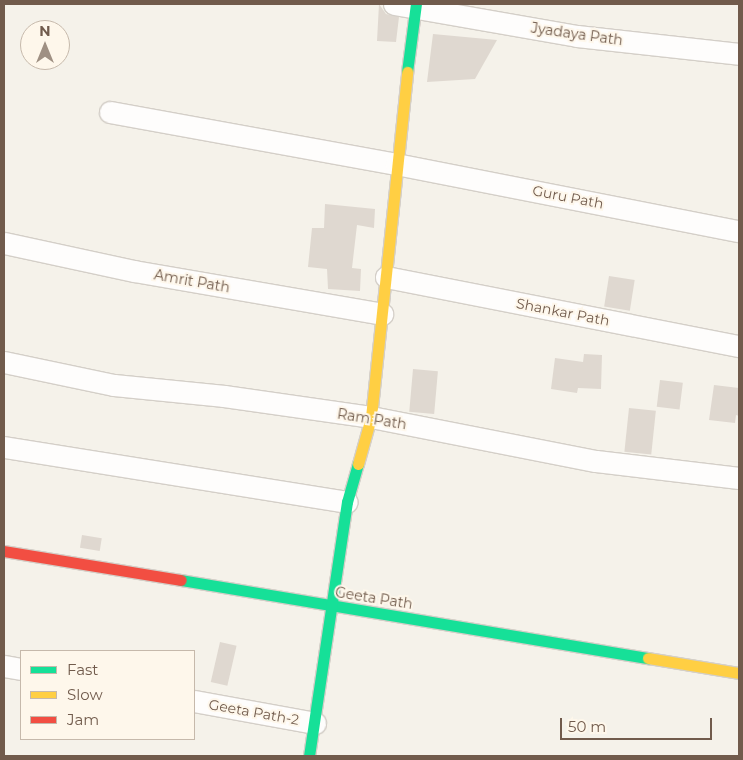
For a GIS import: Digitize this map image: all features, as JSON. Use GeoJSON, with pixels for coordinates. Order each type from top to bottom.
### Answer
{"type":"FeatureCollection","features":[{"type":"Feature","properties":{"kind":"street","name":"Jyadaya Path"},"geometry":{"type":"LineString","coordinates":[[394,4],[416,6],[577,36],[739,54]]}},
{"type":"Feature","properties":{"kind":"street"},"geometry":{"type":"LineString","coordinates":[[309,756],[347,502],[372,416],[396,164],[416,6]]}},
{"type":"Feature","properties":{"kind":"street","name":"Guru Path"},"geometry":{"type":"LineString","coordinates":[[110,112],[396,164],[739,231]]}},
{"type":"Feature","properties":{"kind":"street","name":"Amrit Path"},"geometry":{"type":"LineString","coordinates":[[4,243],[134,271],[382,314]]}},
{"type":"Feature","properties":{"kind":"street","name":"Shankar Path"},"geometry":{"type":"LineString","coordinates":[[386,277],[739,346]]}},
{"type":"Feature","properties":{"kind":"street","name":"Ram Path"},"geometry":{"type":"LineString","coordinates":[[4,362],[114,385],[224,396],[372,416],[596,461],[739,478]]}},
{"type":"Feature","properties":{"kind":"street"},"geometry":{"type":"LineString","coordinates":[[4,447],[347,502]]}},
{"type":"Feature","properties":{"kind":"street","name":"Geeta Path"},"geometry":{"type":"LineString","coordinates":[[4,552],[739,673]]}},
{"type":"Feature","properties":{"kind":"street"},"geometry":{"type":"LineString","coordinates":[[4,666],[20,669]]}},
{"type":"Feature","properties":{"kind":"street","name":"Geeta Path-2"},"geometry":{"type":"LineString","coordinates":[[195,701],[315,723]]}},
{"type":"Feature","properties":{"kind":"building"},"geometry":{"type":"Polygon","coordinates":[[[379,4],[386,14],[399,17],[396,42],[377,41],[379,4]]]}},
{"type":"Feature","properties":{"kind":"building"},"geometry":{"type":"Polygon","coordinates":[[[433,34],[497,40],[475,79],[427,82],[433,34]]]}},
{"type":"Feature","properties":{"kind":"building"},"geometry":{"type":"Polygon","coordinates":[[[325,204],[375,209],[374,228],[357,225],[352,268],[361,269],[360,291],[328,289],[327,269],[308,267],[312,228],[324,228],[325,204]]]}},
{"type":"Feature","properties":{"kind":"building"},"geometry":{"type":"Polygon","coordinates":[[[609,276],[635,280],[630,311],[604,307],[609,276]]]}},
{"type":"Feature","properties":{"kind":"building"},"geometry":{"type":"Polygon","coordinates":[[[584,354],[602,355],[601,389],[578,388],[577,393],[551,389],[555,358],[583,362],[584,354]]]}},
{"type":"Feature","properties":{"kind":"building"},"geometry":{"type":"Polygon","coordinates":[[[413,369],[438,371],[434,414],[409,412],[413,369]]]}},
{"type":"Feature","properties":{"kind":"building"},"geometry":{"type":"Polygon","coordinates":[[[660,380],[683,383],[680,410],[657,407],[660,380]]]}},
{"type":"Feature","properties":{"kind":"building"},"geometry":{"type":"Polygon","coordinates":[[[714,385],[739,388],[739,416],[736,415],[735,423],[709,420],[714,385]]]}},
{"type":"Feature","properties":{"kind":"building"},"geometry":{"type":"Polygon","coordinates":[[[629,408],[656,411],[651,455],[624,452],[629,408]]]}},
{"type":"Feature","properties":{"kind":"building"},"geometry":{"type":"Polygon","coordinates":[[[82,535],[102,538],[100,551],[80,548],[82,535]]]}},
{"type":"Feature","properties":{"kind":"building"},"geometry":{"type":"Polygon","coordinates":[[[220,642],[237,646],[227,686],[211,682],[220,642]]]}},
{"type":"Feature","properties":{"kind":"traffic: fast"},"geometry":{"type":"LineString","coordinates":[[407,72],[416,4]]}},
{"type":"Feature","properties":{"kind":"traffic: fast"},"geometry":{"type":"LineString","coordinates":[[309,756],[347,502],[358,464]]}},
{"type":"Feature","properties":{"kind":"traffic: fast"},"geometry":{"type":"LineString","coordinates":[[181,580],[648,658]]}},
{"type":"Feature","properties":{"kind":"traffic: slow"},"geometry":{"type":"LineString","coordinates":[[358,464],[371,417],[407,72]]}},
{"type":"Feature","properties":{"kind":"traffic: slow"},"geometry":{"type":"LineString","coordinates":[[648,658],[739,673]]}},
{"type":"Feature","properties":{"kind":"traffic: jam"},"geometry":{"type":"LineString","coordinates":[[4,551],[181,580]]}}]}
